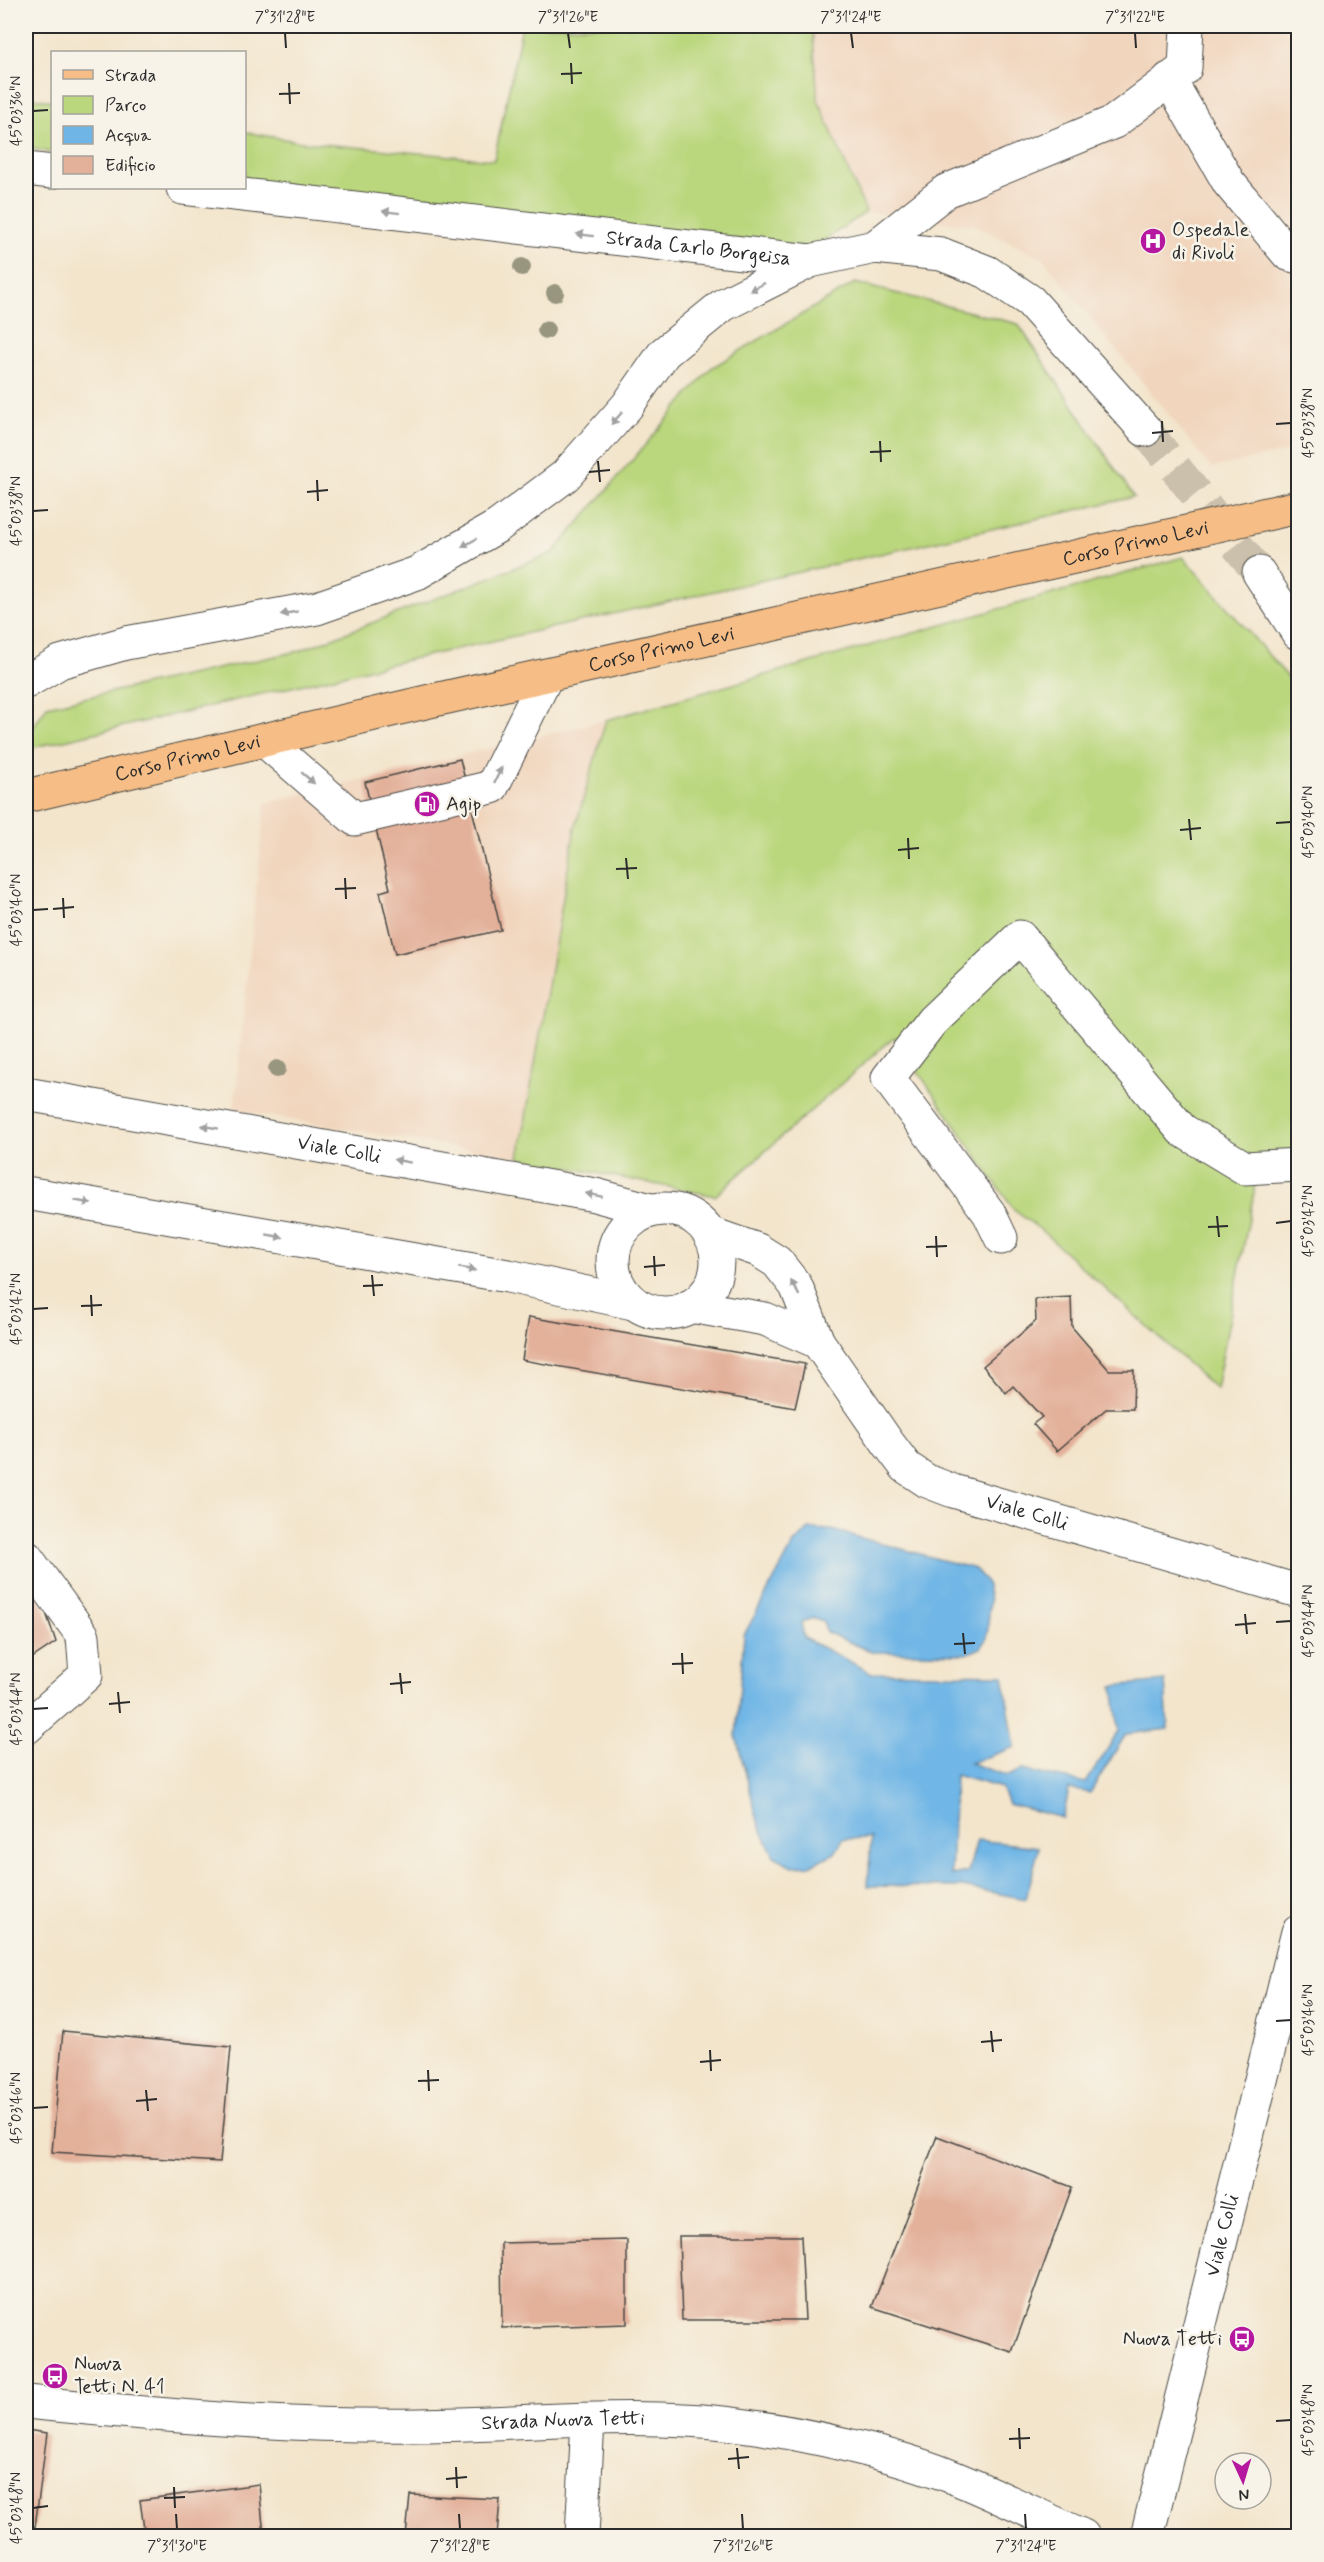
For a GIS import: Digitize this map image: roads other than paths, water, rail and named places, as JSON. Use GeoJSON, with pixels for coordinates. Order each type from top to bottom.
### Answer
{"type":"FeatureCollection","features":[{"type":"Feature","properties":{"kind":"main road","name":"Corso Primo Levi"},"geometry":{"type":"LineString","coordinates":[[26,796],[547,675],[1299,507]]}},
{"type":"Feature","properties":{"kind":"street"},"geometry":{"type":"LineString","coordinates":[[875,247],[946,191],[1114,122],[1185,68],[1187,26]]}},
{"type":"Feature","properties":{"kind":"street"},"geometry":{"type":"LineString","coordinates":[[1169,79],[1229,183],[1288,254],[1299,257]]}},
{"type":"Feature","properties":{"kind":"street"},"geometry":{"type":"LineString","coordinates":[[26,169],[51,172]]}},
{"type":"Feature","properties":{"kind":"street","name":"Strada Carlo Borgeisa"},"geometry":{"type":"LineString","coordinates":[[192,189],[810,261],[875,247],[941,254],[987,272],[1030,301],[1145,430]]}},
{"type":"Feature","properties":{"kind":"street"},"geometry":{"type":"LineString","coordinates":[[26,682],[60,662],[126,643],[317,608],[417,573],[498,526],[565,476],[627,406],[664,353],[723,305],[810,261]]}},
{"type":"Feature","properties":{"kind":"street"},"geometry":{"type":"LineString","coordinates":[[1259,573],[1299,633]]}},
{"type":"Feature","properties":{"kind":"street"},"geometry":{"type":"LineString","coordinates":[[264,740],[355,819],[492,787],[547,675]]}},
{"type":"Feature","properties":{"kind":"street"},"geometry":{"type":"LineString","coordinates":[[1001,1238],[989,1213],[888,1078],[932,1021],[1020,937],[1182,1130],[1245,1168],[1299,1165]]}},
{"type":"Feature","properties":{"kind":"street","name":"Viale Colli"},"geometry":{"type":"LineString","coordinates":[[26,1094],[595,1195],[650,1210]]}},
{"type":"Feature","properties":{"kind":"street"},"geometry":{"type":"LineString","coordinates":[[26,1192],[508,1276],[633,1303],[646,1310],[661,1312],[676,1311],[690,1306],[703,1296],[712,1282],[717,1266],[716,1248],[709,1233],[698,1220],[683,1212],[667,1209],[650,1210],[635,1217],[623,1229],[615,1243],[612,1259],[615,1275],[622,1291],[633,1303]]}},
{"type":"Feature","properties":{"kind":"street","name":"Viale Colli"},"geometry":{"type":"LineString","coordinates":[[709,1233],[758,1250],[777,1262],[796,1286],[818,1342],[906,1467],[927,1481],[953,1491],[1299,1592]]}},
{"type":"Feature","properties":{"kind":"street"},"geometry":{"type":"LineString","coordinates":[[690,1306],[765,1319],[818,1342]]}},
{"type":"Feature","properties":{"kind":"street"},"geometry":{"type":"LineString","coordinates":[[26,1557],[83,1636],[86,1676],[26,1728]]}},
{"type":"Feature","properties":{"kind":"street","name":"Viale Colli"},"geometry":{"type":"LineString","coordinates":[[1147,2536],[1299,1932]]}},
{"type":"Feature","properties":{"kind":"street","name":"Strada Nuova Tetti"},"geometry":{"type":"LineString","coordinates":[[26,2402],[199,2420],[294,2425],[421,2426],[689,2419],[743,2425],[875,2453],[949,2476],[1083,2536]]}},
{"type":"Feature","properties":{"kind":"street"},"geometry":{"type":"LineString","coordinates":[[582,2536],[588,2420]]}},
{"type":"Feature","properties":{"kind":"water"},"geometry":{"type":"Polygon","coordinates":[[[809,1529],[832,1530],[975,1569],[986,1582],[990,1600],[987,1639],[981,1648],[967,1654],[872,1652],[826,1632],[823,1621],[814,1618],[801,1622],[804,1638],[872,1673],[1003,1675],[1015,1747],[970,1763],[1008,1776],[1022,1770],[1086,1783],[1119,1731],[1113,1686],[1165,1681],[1168,1729],[1126,1734],[1090,1793],[1069,1789],[1063,1818],[1008,1804],[1001,1788],[955,1775],[951,1875],[968,1872],[977,1840],[1039,1847],[1026,1899],[963,1887],[868,1886],[871,1838],[843,1839],[835,1853],[810,1865],[792,1866],[774,1856],[759,1825],[736,1736],[744,1635],[793,1545],[809,1529]]]}},
{"type":"Feature","properties":{"kind":"tunnel"},"geometry":{"type":"LineString","coordinates":[[1145,430],[1259,573]]}},
{"type":"Feature","properties":{"kind":"place","name":"Ospedale di Rivoli"},"geometry":{"type":"Point","coordinates":[1153,241]}},
{"type":"Feature","properties":{"kind":"place","name":"Agip"},"geometry":{"type":"Point","coordinates":[427,804]}},
{"type":"Feature","properties":{"kind":"place","name":"Nuova Tetti"},"geometry":{"type":"Point","coordinates":[1242,2339]}},
{"type":"Feature","properties":{"kind":"place","name":"Nuova Tetti N. 41"},"geometry":{"type":"Point","coordinates":[55,2376]}}]}
